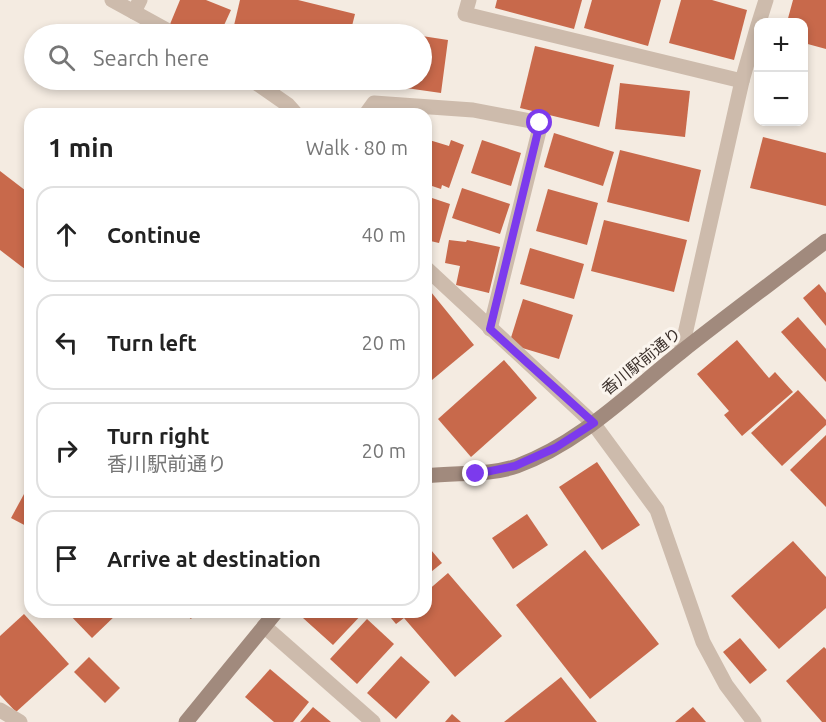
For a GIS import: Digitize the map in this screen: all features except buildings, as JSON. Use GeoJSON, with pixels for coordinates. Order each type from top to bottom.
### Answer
{"type":"FeatureCollection","features":[{"type":"Feature","properties":{"kind":"street"},"geometry":{"type":"LineString","coordinates":[[112,0],[137,6],[161,24]]}},
{"type":"Feature","properties":{"kind":"street"},"geometry":{"type":"LineString","coordinates":[[469,0],[465,14],[742,81]]}},
{"type":"Feature","properties":{"kind":"street"},"geometry":{"type":"LineString","coordinates":[[761,18],[766,0]]}},
{"type":"Feature","properties":{"kind":"street"},"geometry":{"type":"LineString","coordinates":[[681,352],[742,81],[754,41]]}},
{"type":"Feature","properties":{"kind":"street"},"geometry":{"type":"LineString","coordinates":[[266,90],[291,108]]}},
{"type":"Feature","properties":{"kind":"street"},"geometry":{"type":"LineString","coordinates":[[370,108],[374,103],[473,110],[540,123],[490,329]]}},
{"type":"Feature","properties":{"kind":"street","name":"香川駅前通り"},"geometry":{"type":"LineString","coordinates":[[432,476],[476,474],[515,466],[555,448],[594,423],[681,352],[826,241]]}},
{"type":"Feature","properties":{"kind":"street"},"geometry":{"type":"LineString","coordinates":[[432,274],[594,423],[657,510],[703,642],[726,685],[754,722]]}},
{"type":"Feature","properties":{"kind":"street"},"geometry":{"type":"LineString","coordinates":[[186,722],[271,618]]}},
{"type":"Feature","properties":{"kind":"street"},"geometry":{"type":"LineString","coordinates":[[264,626],[373,722]]}},
{"type":"Feature","properties":{"kind":"street"},"geometry":{"type":"LineString","coordinates":[[0,710],[20,722]]}},
{"type":"Feature","properties":{"kind":"route"},"geometry":{"type":"LineString","coordinates":[[476,474],[515,466],[555,448],[594,423],[490,329],[540,123]]}}]}
